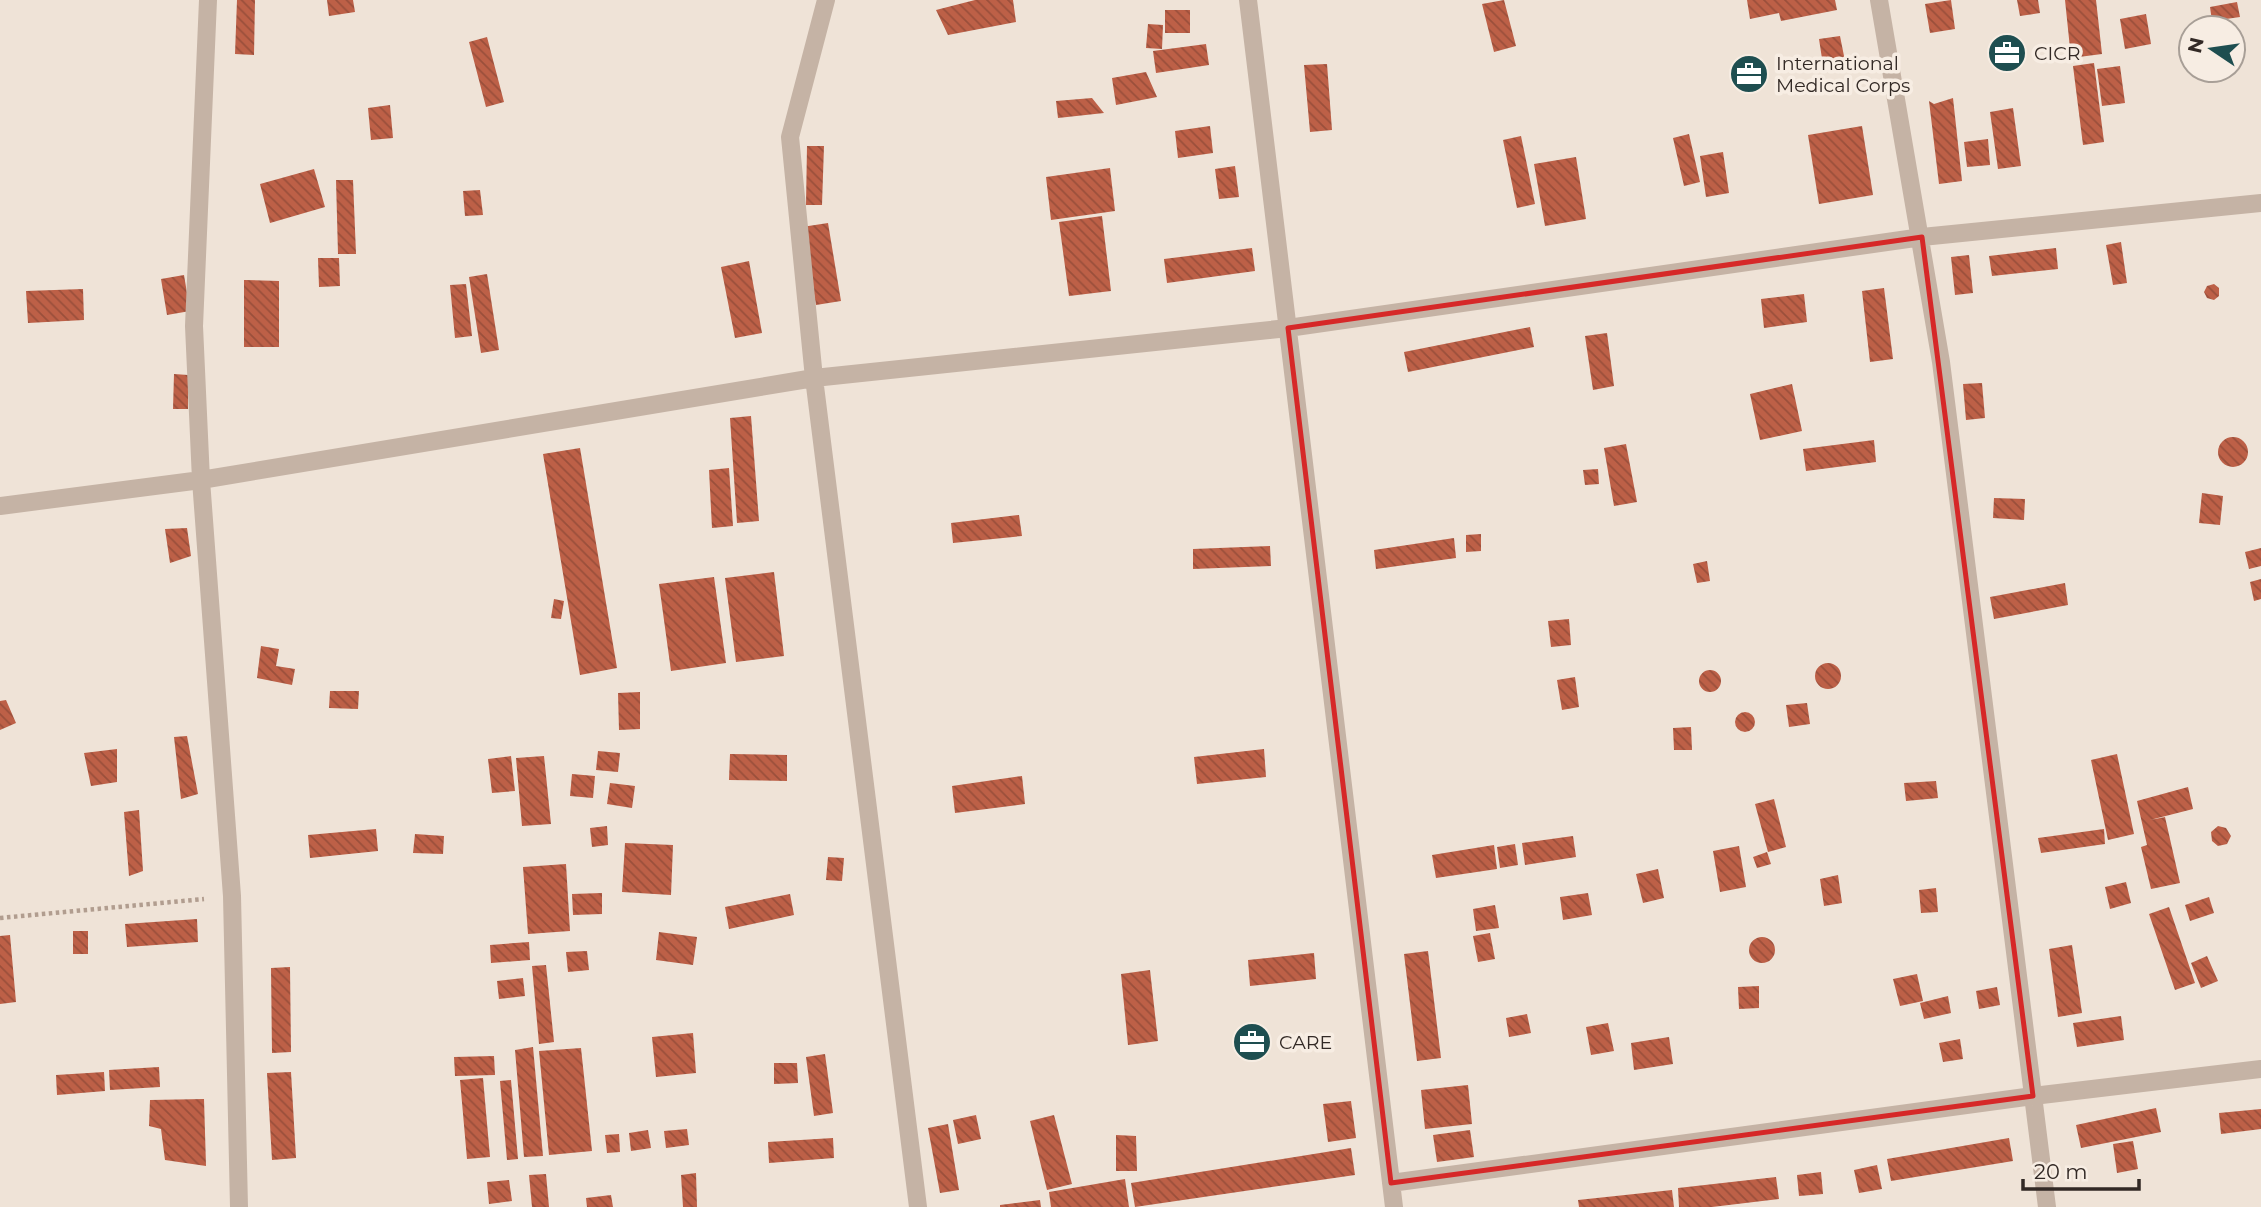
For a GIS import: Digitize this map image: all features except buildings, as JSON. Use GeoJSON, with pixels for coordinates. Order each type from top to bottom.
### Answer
{"type":"FeatureCollection","features":[{"type":"Feature","properties":{"kind":"street"},"geometry":{"type":"LineString","coordinates":[[208,0],[194,326],[201,480],[232,896],[239,1207]]}},
{"type":"Feature","properties":{"kind":"street"},"geometry":{"type":"LineString","coordinates":[[825,0],[789,137],[814,378],[918,1207]]}},
{"type":"Feature","properties":{"kind":"street"},"geometry":{"type":"LineString","coordinates":[[1248,0],[1394,1207]]}},
{"type":"Feature","properties":{"kind":"street"},"geometry":{"type":"LineString","coordinates":[[1879,0],[1922,237],[1941,362],[2047,1207]]}},
{"type":"Feature","properties":{"kind":"street"},"geometry":{"type":"LineString","coordinates":[[0,506],[201,480],[814,378],[1288,328],[1922,237],[2261,202]]}},
{"type":"Feature","properties":{"kind":"street"},"geometry":{"type":"LineString","coordinates":[[1391,1183],[2033,1096],[2261,1069]]}},
{"type":"Feature","properties":{"kind":"path"},"geometry":{"type":"LineString","coordinates":[[0,918],[232,896]]}},
{"type":"Feature","properties":{"kind":"highlighted area"},"geometry":{"type":"Polygon","coordinates":[[[1922,237],[2033,1096],[1391,1183],[1288,328],[1922,237]]]}},
{"type":"Feature","properties":{"kind":"place","name":"CICR"},"geometry":{"type":"Point","coordinates":[2007,53]}},
{"type":"Feature","properties":{"kind":"place","name":"International Medical Corps"},"geometry":{"type":"Point","coordinates":[1749,74]}},
{"type":"Feature","properties":{"kind":"place","name":"CARE"},"geometry":{"type":"Point","coordinates":[1252,1042]}}]}
